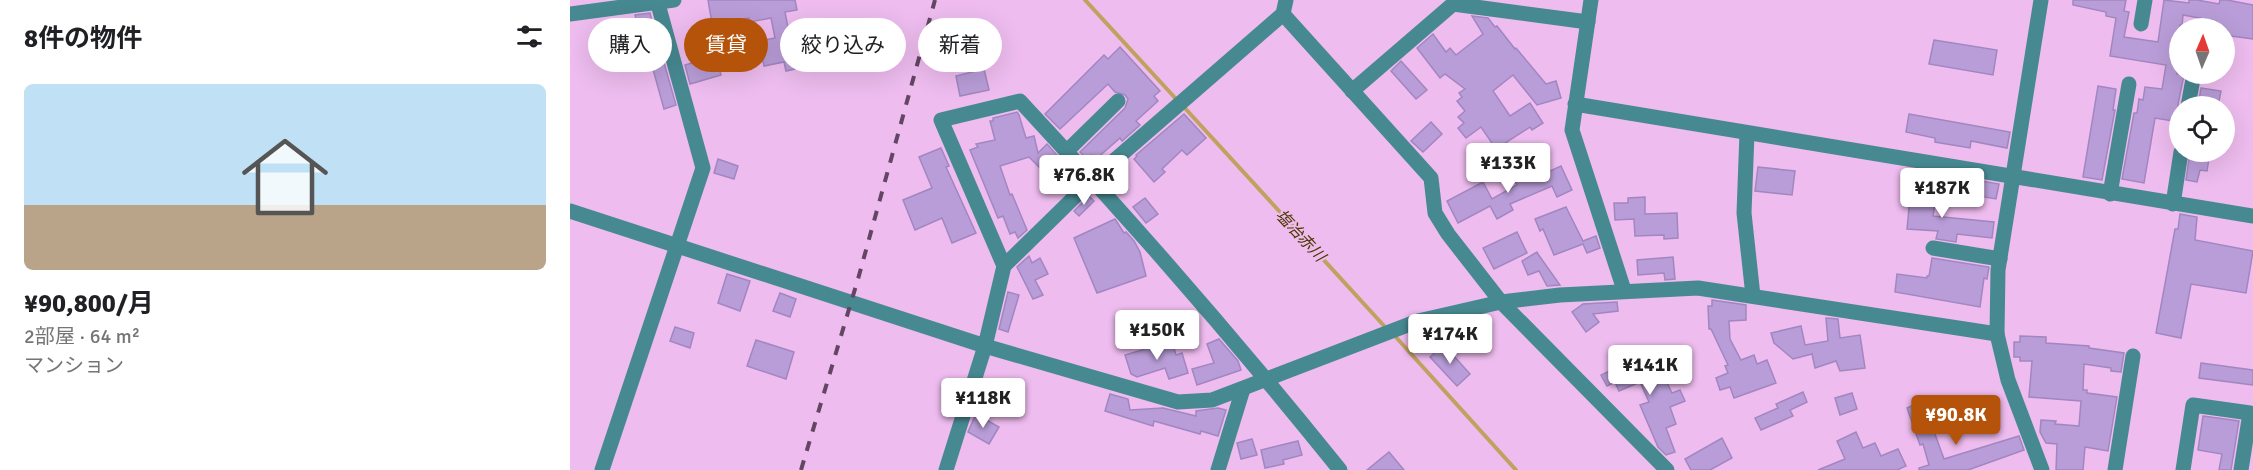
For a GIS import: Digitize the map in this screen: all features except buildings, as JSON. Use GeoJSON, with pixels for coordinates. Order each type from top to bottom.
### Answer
{"type":"FeatureCollection","features":[{"type":"Feature","properties":{"kind":"street"},"geometry":{"type":"LineString","coordinates":[[570,14],[658,4],[674,0]]}},
{"type":"Feature","properties":{"kind":"street"},"geometry":{"type":"LineString","coordinates":[[1591,0],[1572,129],[1624,290]]}},
{"type":"Feature","properties":{"kind":"street"},"geometry":{"type":"LineString","coordinates":[[2041,0],[2000,259],[1997,334],[2008,380],[2042,470]]}},
{"type":"Feature","properties":{"kind":"street"},"geometry":{"type":"LineString","coordinates":[[2141,24],[2145,0]]}},
{"type":"Feature","properties":{"kind":"street"},"geometry":{"type":"LineString","coordinates":[[602,470],[703,168],[658,4]]}},
{"type":"Feature","properties":{"kind":"street"},"geometry":{"type":"LineString","coordinates":[[1352,91],[1453,4],[1588,21]]}},
{"type":"Feature","properties":{"kind":"street"},"geometry":{"type":"LineString","coordinates":[[946,470],[985,346],[1004,266],[1093,179],[1284,7],[1352,91],[1431,178],[1435,213],[1448,234],[1501,302],[1667,470]]}},
{"type":"Feature","properties":{"kind":"street"},"geometry":{"type":"LineString","coordinates":[[2110,194],[2129,84]]}},
{"type":"Feature","properties":{"kind":"street"},"geometry":{"type":"LineString","coordinates":[[1004,266],[941,120],[1020,101],[1093,179],[1267,380],[1340,470]]}},
{"type":"Feature","properties":{"kind":"street"},"geometry":{"type":"LineString","coordinates":[[1067,151],[1118,101]]}},
{"type":"Feature","properties":{"kind":"street"},"geometry":{"type":"LineString","coordinates":[[1575,104],[2253,216]]}},
{"type":"Feature","properties":{"kind":"street"},"geometry":{"type":"LineString","coordinates":[[1747,133],[1744,213],[1753,296]]}},
{"type":"Feature","properties":{"kind":"street"},"geometry":{"type":"LineString","coordinates":[[2173,204],[2179,162]]}},
{"type":"Feature","properties":{"kind":"street"},"geometry":{"type":"LineString","coordinates":[[570,211],[985,346],[1178,402],[1212,400],[1418,321],[1501,302],[1560,295],[1698,288],[1997,334]]}},
{"type":"Feature","properties":{"kind":"street"},"geometry":{"type":"LineString","coordinates":[[1933,248],[2000,259]]}},
{"type":"Feature","properties":{"kind":"street"},"geometry":{"type":"LineString","coordinates":[[2115,470],[2133,356]]}},
{"type":"Feature","properties":{"kind":"street"},"geometry":{"type":"LineString","coordinates":[[1218,470],[1242,389]]}},
{"type":"Feature","properties":{"kind":"street"},"geometry":{"type":"LineString","coordinates":[[2183,470],[2193,405],[2250,413],[2241,470]]}},
{"type":"Feature","properties":{"kind":"waterway","name":"塩冶赤川"},"geometry":{"type":"LineString","coordinates":[[1085,0],[1177,100]]}},
{"type":"Feature","properties":{"kind":"waterway","name":"塩冶赤川"},"geometry":{"type":"LineString","coordinates":[[1183,106],[1386,328]]}},
{"type":"Feature","properties":{"kind":"waterway","name":"塩冶赤川"},"geometry":{"type":"LineString","coordinates":[[1394,335],[1516,470]]}},
{"type":"Feature","properties":{"kind":"railway"},"geometry":{"type":"LineString","coordinates":[[801,470],[858,279],[935,0]]}}]}
